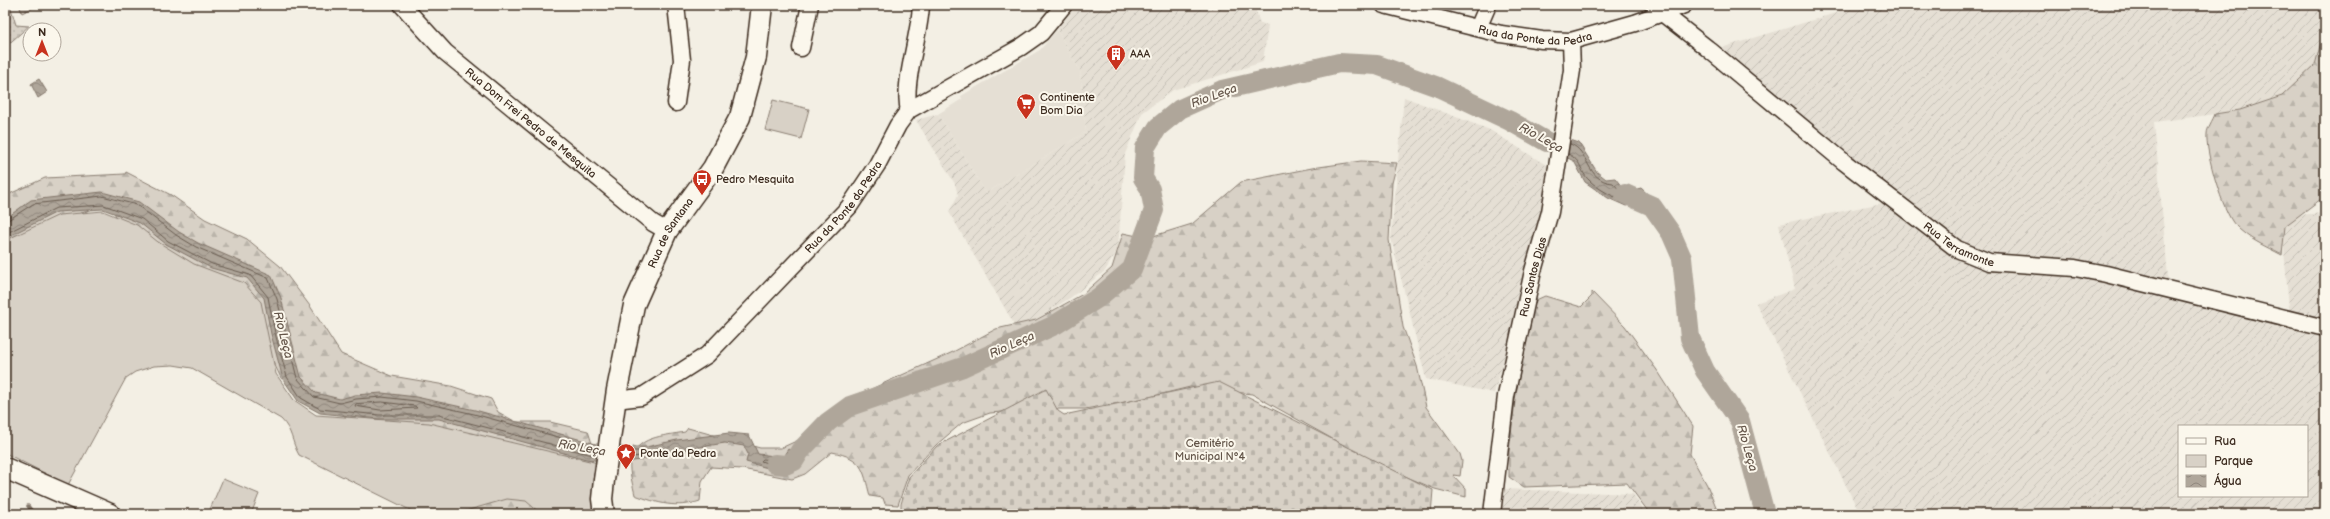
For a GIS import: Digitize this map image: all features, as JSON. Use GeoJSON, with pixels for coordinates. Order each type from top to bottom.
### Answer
{"type":"FeatureCollection","features":[{"type":"Feature","properties":{"kind":"main road","name":"Rua de Santana"},"geometry":{"type":"LineString","coordinates":[[604,514],[602,499],[615,400],[634,305],[666,231],[713,168],[740,117],[756,57],[762,5]]}},
{"type":"Feature","properties":{"kind":"main road"},"geometry":{"type":"LineString","coordinates":[[5,468],[110,514]]}},
{"type":"Feature","properties":{"kind":"street","name":"Rua Dom Frei Pedro de Mesquita"},"geometry":{"type":"LineString","coordinates":[[402,5],[445,52],[653,223],[666,231]]}},
{"type":"Feature","properties":{"kind":"street"},"geometry":{"type":"LineString","coordinates":[[676,5],[682,60],[676,102]]}},
{"type":"Feature","properties":{"kind":"street"},"geometry":{"type":"LineString","coordinates":[[802,48],[810,5]]}},
{"type":"Feature","properties":{"kind":"street"},"geometry":{"type":"LineString","coordinates":[[909,110],[907,102],[907,87],[921,20],[921,5]]}},
{"type":"Feature","properties":{"kind":"street","name":"Rua da Ponte da Pedra"},"geometry":{"type":"LineString","coordinates":[[615,400],[626,401],[641,398],[707,355],[849,207],[877,165],[898,125],[909,110],[1021,47],[1041,33],[1064,5]]}},
{"type":"Feature","properties":{"kind":"street","name":"Rua da Ponte da Pedra"},"geometry":{"type":"LineString","coordinates":[[1384,5],[1501,34],[1542,40],[1571,41],[1635,23],[1658,9],[1684,5]]}},
{"type":"Feature","properties":{"kind":"street"},"geometry":{"type":"LineString","coordinates":[[1478,28],[1488,5]]}},
{"type":"Feature","properties":{"kind":"street","name":"Rua Terramonte"},"geometry":{"type":"LineString","coordinates":[[1658,9],[1708,48],[1844,162],[1957,248],[1989,262],[2075,268],[2106,274],[2325,328]]}},
{"type":"Feature","properties":{"kind":"street","name":"Rua Santos Dias"},"geometry":{"type":"LineString","coordinates":[[1492,514],[1506,396],[1533,271],[1550,212],[1572,70],[1571,41]]}},
{"type":"Feature","properties":{"kind":"shaded area"},"geometry":{"type":"Polygon","coordinates":[[[1077,5],[1254,5],[1260,23],[1268,25],[1263,62],[1173,90],[1142,113],[1125,154],[1118,249],[1105,271],[1070,298],[1018,331],[949,212],[958,195],[955,184],[916,120],[938,114],[986,193],[1086,132],[1080,71],[1057,30],[1077,5]]]}},
{"type":"Feature","properties":{"kind":"shaded area"},"geometry":{"type":"Polygon","coordinates":[[[1836,5],[2325,5],[2325,100],[2154,122],[2169,288],[2290,319],[2281,216],[2325,213],[2325,514],[1860,514],[1756,303],[1795,289],[1779,224],[1892,201],[1708,52],[1839,12],[1836,5]]]}},
{"type":"Feature","properties":{"kind":"shaded area"},"geometry":{"type":"Polygon","coordinates":[[[1057,30],[1080,71],[1086,132],[986,193],[938,114],[962,99],[961,96],[1040,50],[1057,30]]]}},
{"type":"Feature","properties":{"kind":"shaded area"},"geometry":{"type":"Polygon","coordinates":[[[1404,97],[1490,130],[1559,173],[1494,393],[1426,379],[1391,238],[1404,97]]]}},
{"type":"Feature","properties":{"kind":"shaded area"},"geometry":{"type":"Polygon","coordinates":[[[1503,489],[1633,494],[1646,514],[1500,514],[1503,489]]]}},
{"type":"Feature","properties":{"kind":"green space"},"geometry":{"type":"Polygon","coordinates":[[[5,5],[10,5],[16,25],[22,25],[22,32],[5,47],[5,5]]]}},
{"type":"Feature","properties":{"kind":"green space"},"geometry":{"type":"Polygon","coordinates":[[[19,5],[38,5],[22,13],[19,5]]]}},
{"type":"Feature","properties":{"kind":"green space"},"geometry":{"type":"Polygon","coordinates":[[[2325,27],[2325,196],[2285,226],[2282,255],[2245,234],[2230,218],[2220,195],[2212,167],[2207,143],[2207,132],[2215,114],[2240,110],[2282,96],[2315,65],[2325,27]]]}},
{"type":"Feature","properties":{"kind":"green space"},"geometry":{"type":"Polygon","coordinates":[[[773,100],[809,109],[801,139],[765,130],[773,100]]]}},
{"type":"Feature","properties":{"kind":"green space"},"geometry":{"type":"Polygon","coordinates":[[[1361,161],[1397,163],[1392,183],[1389,240],[1403,327],[1417,366],[1426,407],[1460,454],[1462,461],[1460,476],[1453,475],[1466,489],[1466,497],[1435,489],[1379,465],[1252,394],[1190,387],[1142,399],[1085,409],[1037,409],[990,413],[962,423],[936,445],[908,475],[898,505],[885,504],[883,498],[870,496],[863,472],[856,461],[832,452],[805,474],[792,479],[742,469],[711,467],[702,481],[700,501],[683,505],[667,504],[635,495],[630,463],[637,447],[644,442],[659,436],[685,432],[688,428],[760,448],[781,448],[825,427],[842,407],[871,389],[953,352],[996,329],[1036,320],[1083,294],[1112,268],[1123,233],[1147,238],[1192,224],[1241,182],[1312,168],[1361,161]]]}},
{"type":"Feature","properties":{"kind":"green space"},"geometry":{"type":"Polygon","coordinates":[[[126,172],[171,195],[205,219],[247,239],[280,266],[310,306],[341,354],[392,376],[451,386],[491,399],[498,412],[516,422],[550,422],[588,431],[594,450],[587,499],[591,514],[429,514],[412,433],[346,417],[281,378],[264,342],[126,235],[109,203],[5,241],[5,196],[45,178],[125,174],[126,172]]]}},
{"type":"Feature","properties":{"kind":"green space"},"geometry":{"type":"Polygon","coordinates":[[[103,211],[137,225],[158,242],[194,264],[244,283],[261,302],[276,374],[294,400],[316,415],[429,423],[598,463],[593,514],[541,514],[526,501],[507,499],[455,514],[418,514],[299,455],[288,428],[281,419],[192,368],[173,365],[154,366],[135,372],[126,378],[68,485],[7,454],[5,434],[6,240],[59,215],[103,211]]]}},
{"type":"Feature","properties":{"kind":"green space"},"geometry":{"type":"Polygon","coordinates":[[[1592,292],[1625,326],[1659,373],[1693,426],[1690,454],[1707,485],[1719,514],[1650,514],[1627,483],[1524,487],[1509,477],[1509,451],[1523,334],[1536,300],[1545,296],[1581,307],[1592,296],[1592,292]]]}},
{"type":"Feature","properties":{"kind":"green space","name":"Cemitério Municipal Nº4"},"geometry":{"type":"Polygon","coordinates":[[[1219,382],[1433,490],[1431,514],[901,514],[901,504],[909,477],[937,446],[1046,389],[1058,411],[1064,415],[1219,382]]]}},
{"type":"Feature","properties":{"kind":"green space"},"geometry":{"type":"Polygon","coordinates":[[[223,479],[259,494],[251,514],[208,514],[223,479]]]}},
{"type":"Feature","properties":{"kind":"water"},"geometry":{"type":"Polygon","coordinates":[[[39,79],[47,92],[38,98],[31,84],[39,79]]]}},
{"type":"Feature","properties":{"kind":"water"},"geometry":{"type":"Polygon","coordinates":[[[1524,124],[1579,143],[1597,172],[1606,179],[1615,178],[1626,192],[1641,188],[1653,199],[1650,207],[1637,202],[1626,206],[1608,198],[1585,182],[1574,161],[1521,136],[1524,124]]]}},
{"type":"Feature","properties":{"kind":"water"},"geometry":{"type":"Polygon","coordinates":[[[102,192],[139,202],[179,232],[198,243],[271,275],[281,298],[301,377],[316,393],[340,399],[355,395],[382,393],[416,397],[475,410],[596,444],[620,447],[646,447],[677,440],[729,433],[749,435],[758,454],[783,457],[788,449],[804,458],[792,472],[775,470],[746,462],[748,454],[744,446],[725,443],[668,452],[641,460],[617,463],[586,459],[439,419],[379,419],[320,413],[298,401],[283,379],[271,334],[264,298],[247,278],[211,268],[166,244],[140,223],[103,209],[57,212],[5,238],[5,219],[31,200],[102,192]]]}},
{"type":"Feature","properties":{"kind":"pier"},"geometry":{"type":"Polygon","coordinates":[[[626,445],[633,445],[630,463],[623,464],[626,445]]]}},
{"type":"Feature","properties":{"kind":"waterway","name":"Rio Leça"},"geometry":{"type":"LineString","coordinates":[[775,464],[785,465],[794,461],[800,451],[828,422],[850,406],[963,367],[1055,325],[1098,298],[1132,269],[1154,210],[1150,189],[1143,178],[1145,148],[1158,127],[1180,109],[1222,90],[1339,63],[1377,65],[1438,87],[1510,121],[1547,142]]}},
{"type":"Feature","properties":{"kind":"waterway","name":"Rio Leça"},"geometry":{"type":"LineString","coordinates":[[1625,194],[1652,206],[1671,233],[1682,258],[1690,338],[1705,371],[1740,421],[1765,514]]}},
{"type":"Feature","properties":{"kind":"waterway"},"geometry":{"type":"LineString","coordinates":[[28,506],[34,514]]}},
{"type":"Feature","properties":{"kind":"place","name":"AAA"},"geometry":{"type":"Point","coordinates":[1116,71]}},
{"type":"Feature","properties":{"kind":"place","name":"Continente Bom Dia"},"geometry":{"type":"Point","coordinates":[1026,120]}},
{"type":"Feature","properties":{"kind":"place","name":"Pedro Mesquita"},"geometry":{"type":"Point","coordinates":[702,196]}},
{"type":"Feature","properties":{"kind":"place","name":"Ponte da Pedra"},"geometry":{"type":"Point","coordinates":[626,470]}}]}
